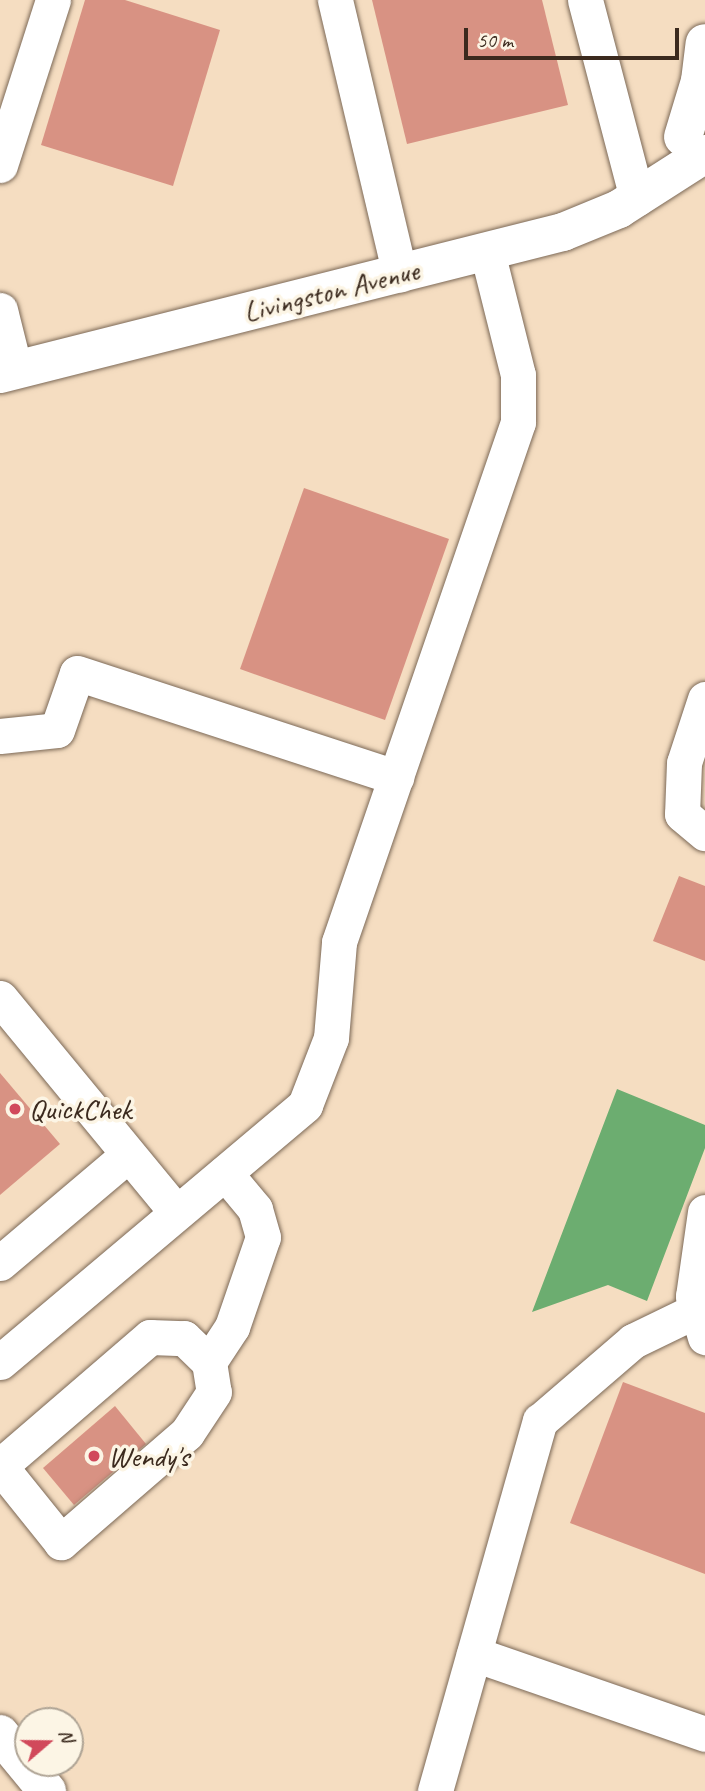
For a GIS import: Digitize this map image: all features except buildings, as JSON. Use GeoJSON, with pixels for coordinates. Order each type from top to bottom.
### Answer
{"type":"FeatureCollection","features":[{"type":"Feature","properties":{"kind":"main road"},"geometry":{"type":"LineString","coordinates":[[694,145],[705,43]]}},
{"type":"Feature","properties":{"kind":"main road"},"geometry":{"type":"LineString","coordinates":[[645,192],[694,145],[705,106]]}},
{"type":"Feature","properties":{"kind":"main road","name":"Livingston Avenue"},"geometry":{"type":"LineString","coordinates":[[7,372],[582,226],[645,192]]}},
{"type":"Feature","properties":{"kind":"main road"},"geometry":{"type":"LineString","coordinates":[[0,1734],[47,1791]]}},
{"type":"Feature","properties":{"kind":"lane"},"geometry":{"type":"LineString","coordinates":[[0,165],[53,0]]}},
{"type":"Feature","properties":{"kind":"lane"},"geometry":{"type":"LineString","coordinates":[[335,0],[400,274]]}},
{"type":"Feature","properties":{"kind":"lane"},"geometry":{"type":"LineString","coordinates":[[585,0],[645,192]]}},
{"type":"Feature","properties":{"kind":"lane"},"geometry":{"type":"LineString","coordinates":[[0,1362],[305,1105],[331,1038],[339,942],[518,422],[518,375],[487,252]]}},
{"type":"Feature","properties":{"kind":"lane"},"geometry":{"type":"LineString","coordinates":[[0,310],[7,372]]}},
{"type":"Feature","properties":{"kind":"lane"},"geometry":{"type":"LineString","coordinates":[[0,736],[57,730],[77,673],[396,777]]}},
{"type":"Feature","properties":{"kind":"lane"},"geometry":{"type":"LineString","coordinates":[[705,699],[684,763],[682,814],[705,833]]}},
{"type":"Feature","properties":{"kind":"lane"},"geometry":{"type":"LineString","coordinates":[[0,999],[177,1213]]}},
{"type":"Feature","properties":{"kind":"lane"},"geometry":{"type":"LineString","coordinates":[[0,1263],[128,1155]]}},
{"type":"Feature","properties":{"kind":"lane"},"geometry":{"type":"LineString","coordinates":[[209,1362],[232,1327],[263,1237],[256,1209],[225,1173]]}},
{"type":"Feature","properties":{"kind":"lane"},"geometry":{"type":"LineString","coordinates":[[436,1791],[540,1421],[633,1341],[701,1324],[693,1296],[705,1212]]}},
{"type":"Feature","properties":{"kind":"lane"},"geometry":{"type":"LineString","coordinates":[[150,1337],[184,1338],[209,1362],[214,1392],[187,1433],[61,1542],[0,1466],[150,1337]]}},
{"type":"Feature","properties":{"kind":"lane"},"geometry":{"type":"LineString","coordinates":[[474,1654],[705,1734]]}},
{"type":"Feature","properties":{"kind":"green space"},"geometry":{"type":"Polygon","coordinates":[[[617,1089],[705,1125],[705,1148],[647,1301],[608,1285],[532,1312],[617,1089]]]}},
{"type":"Feature","properties":{"kind":"place","name":"QuickChek"},"geometry":{"type":"Point","coordinates":[15,1109]}},
{"type":"Feature","properties":{"kind":"place","name":"Wendy's"},"geometry":{"type":"Point","coordinates":[94,1456]}}]}
